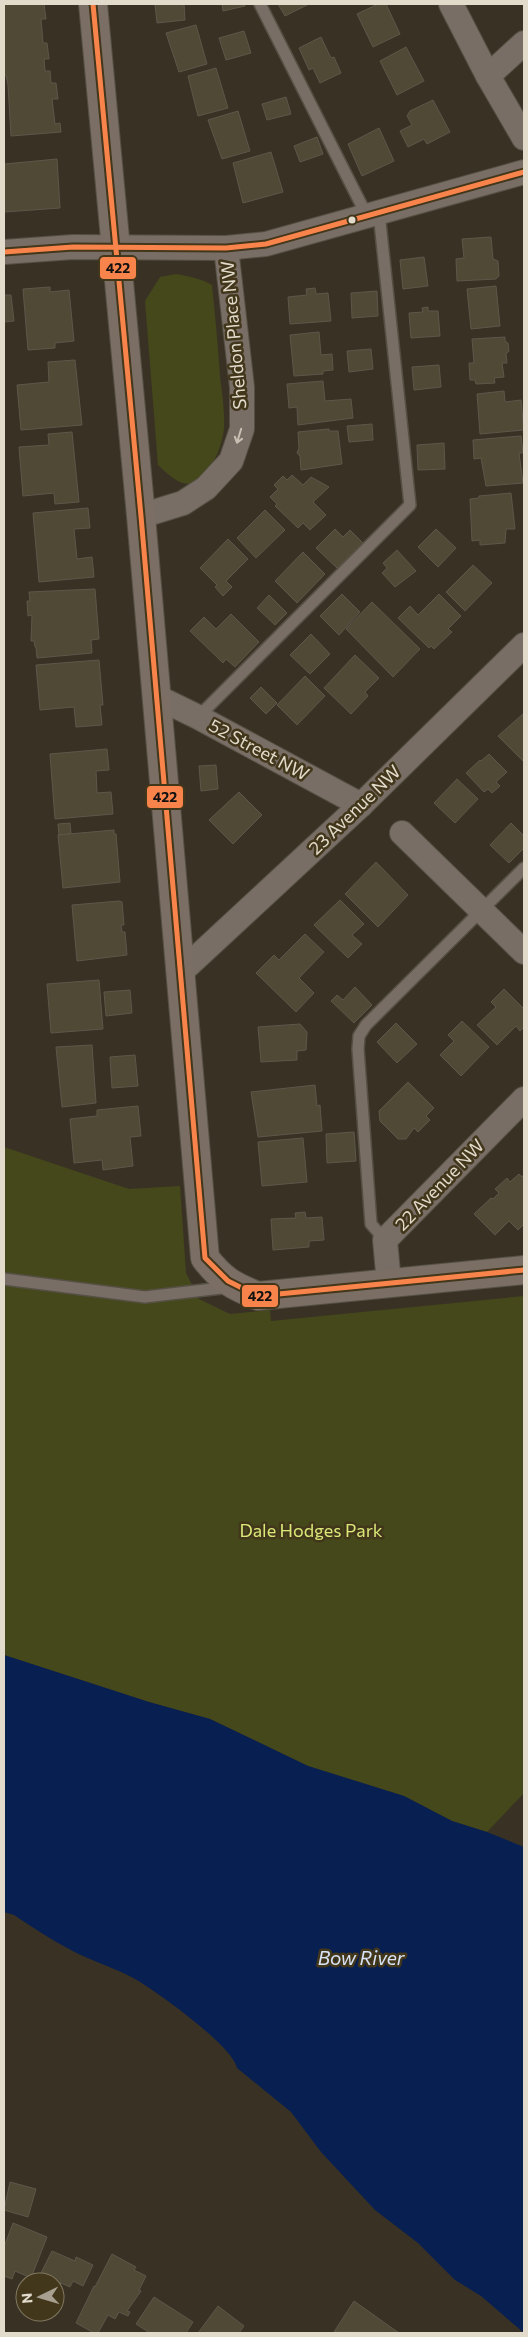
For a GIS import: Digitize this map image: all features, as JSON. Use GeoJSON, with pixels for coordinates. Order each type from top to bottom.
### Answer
{"type":"FeatureCollection","features":[{"type":"Feature","properties":{"kind":"street"},"geometry":{"type":"LineString","coordinates":[[93,4],[114,246],[141,516],[205,1258],[217,1274],[233,1286],[258,1296],[524,1270]]}},
{"type":"Feature","properties":{"kind":"street"},"geometry":{"type":"LineString","coordinates":[[451,4],[488,76],[524,138]]}},
{"type":"Feature","properties":{"kind":"street"},"geometry":{"type":"LineString","coordinates":[[488,76],[524,43]]}},
{"type":"Feature","properties":{"kind":"street"},"geometry":{"type":"LineString","coordinates":[[4,252],[114,246],[226,248],[266,244],[524,172]]}},
{"type":"Feature","properties":{"kind":"street","name":"Sheldon Place NW"},"geometry":{"type":"LineString","coordinates":[[141,516],[183,504],[206,488],[231,461],[242,429],[242,387],[226,248]]}},
{"type":"Feature","properties":{"kind":"street","name":"23 Avenue NW"},"geometry":{"type":"LineString","coordinates":[[181,972],[361,806],[524,645]]}},
{"type":"Feature","properties":{"kind":"street","name":"52 Street NW"},"geometry":{"type":"LineString","coordinates":[[157,698],[198,717],[361,806]]}},
{"type":"Feature","properties":{"kind":"street"},"geometry":{"type":"LineString","coordinates":[[402,832],[524,952]]}},
{"type":"Feature","properties":{"kind":"street","name":"22 Avenue NW"},"geometry":{"type":"LineString","coordinates":[[389,1283],[385,1240],[524,1098]]}},
{"type":"Feature","properties":{"kind":"lane"},"geometry":{"type":"LineString","coordinates":[[198,717],[410,505],[373,215],[260,4]]}},
{"type":"Feature","properties":{"kind":"lane"},"geometry":{"type":"LineString","coordinates":[[385,1240],[371,1224],[358,1049],[359,1036],[366,1025],[524,868]]}},
{"type":"Feature","properties":{"kind":"lane"},"geometry":{"type":"LineString","coordinates":[[4,1279],[145,1297],[233,1286]]}},
{"type":"Feature","properties":{"kind":"green space"},"geometry":{"type":"Polygon","coordinates":[[[176,274],[200,279],[212,285],[224,409],[224,429],[217,455],[202,477],[190,484],[179,482],[158,465],[145,301],[160,277],[176,274]]]}},
{"type":"Feature","properties":{"kind":"green space","name":"Dale Hodges Park"},"geometry":{"type":"Polygon","coordinates":[[[4,1147],[129,1189],[180,1186],[186,1273],[199,1299],[230,1314],[270,1310],[271,1321],[524,1296],[524,1793],[487,1832],[452,1821],[404,1796],[308,1766],[210,1719],[149,1702],[4,1655],[4,1147]]]}},
{"type":"Feature","properties":{"kind":"water","name":"Bow River"},"geometry":{"type":"Polygon","coordinates":[[[4,1655],[149,1702],[210,1719],[308,1766],[404,1796],[452,1821],[487,1832],[524,1847],[524,2333],[481,2296],[455,2280],[418,2243],[375,2210],[321,2152],[291,2112],[237,2068],[232,2058],[209,2033],[135,1979],[77,1953],[14,1915],[4,1912],[4,1655]]]}},
{"type":"Feature","properties":{"kind":"building"},"geometry":{"type":"Polygon","coordinates":[[[4,4],[44,4],[46,19],[41,19],[43,43],[47,43],[49,59],[44,59],[45,71],[50,71],[51,83],[56,83],[58,99],[52,99],[55,124],[60,123],[61,132],[11,136],[8,85],[6,75],[4,75],[4,4]]]}},
{"type":"Feature","properties":{"kind":"building"},"geometry":{"type":"Polygon","coordinates":[[[155,4],[184,4],[185,20],[157,23],[155,4]]]}},
{"type":"Feature","properties":{"kind":"building"},"geometry":{"type":"Polygon","coordinates":[[[222,4],[245,4],[245,6],[223,11],[222,4]]]}},
{"type":"Feature","properties":{"kind":"building"},"geometry":{"type":"Polygon","coordinates":[[[278,4],[309,4],[285,16],[278,4]]]}},
{"type":"Feature","properties":{"kind":"building"},"geometry":{"type":"Polygon","coordinates":[[[378,4],[386,4],[400,34],[373,47],[357,14],[378,4]]]}},
{"type":"Feature","properties":{"kind":"building"},"geometry":{"type":"Polygon","coordinates":[[[196,25],[207,64],[179,72],[166,33],[196,25]]]}},
{"type":"Feature","properties":{"kind":"building"},"geometry":{"type":"Polygon","coordinates":[[[244,31],[251,53],[226,60],[219,38],[244,31]]]}},
{"type":"Feature","properties":{"kind":"building"},"geometry":{"type":"Polygon","coordinates":[[[321,37],[331,58],[334,57],[341,73],[320,83],[313,68],[309,70],[299,48],[321,37]]]}},
{"type":"Feature","properties":{"kind":"building"},"geometry":{"type":"Polygon","coordinates":[[[406,47],[424,81],[397,95],[380,61],[406,47]]]}},
{"type":"Feature","properties":{"kind":"building"},"geometry":{"type":"Polygon","coordinates":[[[216,68],[228,108],[198,116],[188,76],[216,68]]]}},
{"type":"Feature","properties":{"kind":"building"},"geometry":{"type":"Polygon","coordinates":[[[286,97],[291,114],[267,120],[262,104],[286,97]]]}},
{"type":"Feature","properties":{"kind":"building"},"geometry":{"type":"Polygon","coordinates":[[[433,100],[450,132],[427,144],[424,139],[408,147],[400,131],[412,125],[407,116],[410,111],[433,100]]]}},
{"type":"Feature","properties":{"kind":"building"},"geometry":{"type":"Polygon","coordinates":[[[238,111],[250,151],[222,159],[208,120],[238,111]]]}},
{"type":"Feature","properties":{"kind":"building"},"geometry":{"type":"Polygon","coordinates":[[[379,128],[394,161],[362,176],[348,144],[379,128]]]}},
{"type":"Feature","properties":{"kind":"building"},"geometry":{"type":"Polygon","coordinates":[[[317,137],[323,154],[300,162],[294,146],[317,137]]]}},
{"type":"Feature","properties":{"kind":"building"},"geometry":{"type":"Polygon","coordinates":[[[271,152],[283,192],[243,203],[233,163],[271,152]]]}},
{"type":"Feature","properties":{"kind":"building"},"geometry":{"type":"Polygon","coordinates":[[[57,159],[60,208],[4,212],[4,161],[5,164],[57,159]]]}},
{"type":"Feature","properties":{"kind":"building"},"geometry":{"type":"Polygon","coordinates":[[[491,237],[493,259],[498,261],[499,276],[496,279],[457,281],[456,259],[464,258],[462,239],[491,237]]]}},
{"type":"Feature","properties":{"kind":"building"},"geometry":{"type":"Polygon","coordinates":[[[424,257],[428,286],[403,289],[400,260],[424,257]]]}},
{"type":"Feature","properties":{"kind":"building"},"geometry":{"type":"Polygon","coordinates":[[[496,286],[500,326],[471,329],[467,289],[496,286]]]}},
{"type":"Feature","properties":{"kind":"building"},"geometry":{"type":"Polygon","coordinates":[[[50,287],[50,292],[69,290],[74,341],[55,343],[55,348],[28,350],[23,289],[50,287]]]}},
{"type":"Feature","properties":{"kind":"building"},"geometry":{"type":"Polygon","coordinates":[[[315,288],[316,294],[328,293],[331,321],[290,324],[288,297],[307,295],[306,289],[315,288]]]}},
{"type":"Feature","properties":{"kind":"building"},"geometry":{"type":"Polygon","coordinates":[[[377,291],[378,316],[352,318],[351,293],[377,291]]]}},
{"type":"Feature","properties":{"kind":"building"},"geometry":{"type":"Polygon","coordinates":[[[4,295],[11,295],[14,321],[4,322],[4,295]]]}},
{"type":"Feature","properties":{"kind":"building"},"geometry":{"type":"Polygon","coordinates":[[[428,307],[428,311],[438,311],[440,336],[411,338],[409,313],[423,312],[422,308],[428,307]]]}},
{"type":"Feature","properties":{"kind":"building"},"geometry":{"type":"Polygon","coordinates":[[[319,332],[321,355],[332,354],[333,370],[323,371],[323,374],[294,376],[290,335],[319,332]]]}},
{"type":"Feature","properties":{"kind":"building"},"geometry":{"type":"Polygon","coordinates":[[[505,337],[509,351],[506,354],[507,363],[502,363],[504,377],[494,378],[495,383],[476,384],[475,380],[470,380],[469,363],[474,363],[472,339],[505,337]]]}},
{"type":"Feature","properties":{"kind":"building"},"geometry":{"type":"Polygon","coordinates":[[[371,349],[373,369],[349,372],[347,351],[371,349]]]}},
{"type":"Feature","properties":{"kind":"building"},"geometry":{"type":"Polygon","coordinates":[[[75,360],[82,425],[21,430],[17,385],[49,382],[48,362],[75,360]]]}},
{"type":"Feature","properties":{"kind":"building"},"geometry":{"type":"Polygon","coordinates":[[[439,365],[441,387],[414,390],[412,367],[439,365]]]}},
{"type":"Feature","properties":{"kind":"building"},"geometry":{"type":"Polygon","coordinates":[[[323,381],[325,401],[351,399],[353,418],[298,425],[297,407],[289,408],[287,384],[323,381]]]}},
{"type":"Feature","properties":{"kind":"building"},"geometry":{"type":"Polygon","coordinates":[[[504,391],[505,402],[521,400],[524,430],[480,434],[477,394],[504,391]]]}},
{"type":"Feature","properties":{"kind":"building"},"geometry":{"type":"Polygon","coordinates":[[[372,424],[373,440],[349,442],[347,426],[372,424]]]}},
{"type":"Feature","properties":{"kind":"building"},"geometry":{"type":"Polygon","coordinates":[[[329,429],[329,431],[338,431],[342,464],[301,470],[300,456],[297,453],[299,448],[298,432],[329,429]]]}},
{"type":"Feature","properties":{"kind":"building"},"geometry":{"type":"Polygon","coordinates":[[[72,432],[79,502],[55,504],[54,493],[23,496],[19,447],[49,445],[48,434],[72,432]]]}},
{"type":"Feature","properties":{"kind":"building"},"geometry":{"type":"Polygon","coordinates":[[[521,436],[523,453],[519,453],[523,483],[486,486],[481,458],[474,459],[473,440],[521,436]]]}},
{"type":"Feature","properties":{"kind":"building"},"geometry":{"type":"Polygon","coordinates":[[[444,443],[445,469],[418,470],[417,445],[444,443]]]}},
{"type":"Feature","properties":{"kind":"building"},"geometry":{"type":"Polygon","coordinates":[[[292,475],[303,485],[311,477],[329,487],[313,502],[326,515],[310,530],[303,523],[298,528],[275,506],[277,504],[270,497],[278,489],[274,485],[283,476],[287,480],[292,475]]]}},
{"type":"Feature","properties":{"kind":"building"},"geometry":{"type":"Polygon","coordinates":[[[511,493],[515,529],[506,529],[505,543],[480,545],[480,540],[472,541],[470,499],[479,498],[479,496],[511,493]]]}},
{"type":"Feature","properties":{"kind":"building"},"geometry":{"type":"Polygon","coordinates":[[[88,508],[90,528],[74,529],[77,559],[92,557],[94,577],[39,582],[33,513],[88,508]]]}},
{"type":"Feature","properties":{"kind":"building"},"geometry":{"type":"Polygon","coordinates":[[[265,510],[285,530],[256,558],[237,538],[265,510]]]}},
{"type":"Feature","properties":{"kind":"building"},"geometry":{"type":"Polygon","coordinates":[[[335,529],[343,537],[350,530],[363,543],[337,568],[316,548],[335,529]]]}},
{"type":"Feature","properties":{"kind":"building"},"geometry":{"type":"Polygon","coordinates":[[[436,529],[456,548],[438,567],[418,547],[436,529]]]}},
{"type":"Feature","properties":{"kind":"building"},"geometry":{"type":"Polygon","coordinates":[[[228,539],[248,559],[226,581],[232,587],[223,596],[215,587],[217,585],[200,568],[228,539]]]}},
{"type":"Feature","properties":{"kind":"building"},"geometry":{"type":"Polygon","coordinates":[[[397,550],[416,571],[395,587],[382,573],[387,568],[383,563],[397,550]]]}},
{"type":"Feature","properties":{"kind":"building"},"geometry":{"type":"Polygon","coordinates":[[[303,552],[325,574],[297,603],[275,581],[303,552]]]}},
{"type":"Feature","properties":{"kind":"building"},"geometry":{"type":"Polygon","coordinates":[[[473,565],[492,583],[465,611],[446,592],[473,565]]]}},
{"type":"Feature","properties":{"kind":"building"},"geometry":{"type":"Polygon","coordinates":[[[95,589],[99,639],[91,640],[92,653],[37,658],[34,641],[31,641],[32,615],[28,616],[27,601],[30,601],[29,592],[95,589]]]}},
{"type":"Feature","properties":{"kind":"building"},"geometry":{"type":"Polygon","coordinates":[[[342,594],[360,612],[339,635],[320,616],[342,594]]]}},
{"type":"Feature","properties":{"kind":"building"},"geometry":{"type":"Polygon","coordinates":[[[439,594],[461,616],[448,629],[452,632],[434,649],[431,646],[429,648],[398,618],[410,606],[418,615],[439,594]]]}},
{"type":"Feature","properties":{"kind":"building"},"geometry":{"type":"Polygon","coordinates":[[[269,595],[287,613],[275,625],[257,608],[269,595]]]}},
{"type":"Feature","properties":{"kind":"building"},"geometry":{"type":"Polygon","coordinates":[[[372,602],[420,649],[393,677],[346,629],[372,602]]]}},
{"type":"Feature","properties":{"kind":"building"},"geometry":{"type":"Polygon","coordinates":[[[231,614],[259,642],[235,667],[226,659],[223,663],[190,631],[204,617],[216,629],[231,614]]]}},
{"type":"Feature","properties":{"kind":"building"},"geometry":{"type":"Polygon","coordinates":[[[311,634],[330,654],[310,674],[290,655],[311,634]]]}},
{"type":"Feature","properties":{"kind":"building"},"geometry":{"type":"Polygon","coordinates":[[[355,655],[379,678],[365,692],[368,696],[351,714],[324,688],[355,655]]]}},
{"type":"Feature","properties":{"kind":"building"},"geometry":{"type":"Polygon","coordinates":[[[99,660],[103,705],[100,705],[102,725],[76,727],[74,707],[40,710],[36,665],[99,660]]]}},
{"type":"Feature","properties":{"kind":"building"},"geometry":{"type":"Polygon","coordinates":[[[305,676],[325,696],[297,725],[277,705],[305,676]]]}},
{"type":"Feature","properties":{"kind":"building"},"geometry":{"type":"Polygon","coordinates":[[[261,687],[277,703],[266,714],[250,698],[261,687]]]}},
{"type":"Feature","properties":{"kind":"building"},"geometry":{"type":"Polygon","coordinates":[[[524,713],[524,762],[498,736],[524,713]]]}},
{"type":"Feature","properties":{"kind":"building"},"geometry":{"type":"Polygon","coordinates":[[[107,749],[109,770],[96,771],[97,793],[111,792],[113,814],[55,819],[50,754],[107,749]]]}},
{"type":"Feature","properties":{"kind":"building"},"geometry":{"type":"Polygon","coordinates":[[[489,754],[507,772],[496,782],[500,786],[492,793],[488,789],[484,792],[466,773],[489,754]]]}},
{"type":"Feature","properties":{"kind":"building"},"geometry":{"type":"Polygon","coordinates":[[[216,765],[218,789],[201,791],[199,766],[216,765]]]}},
{"type":"Feature","properties":{"kind":"building"},"geometry":{"type":"Polygon","coordinates":[[[457,779],[478,799],[455,823],[434,803],[457,779]]]}},
{"type":"Feature","properties":{"kind":"building"},"geometry":{"type":"Polygon","coordinates":[[[239,792],[262,815],[233,844],[209,820],[239,792]]]}},
{"type":"Feature","properties":{"kind":"building"},"geometry":{"type":"Polygon","coordinates":[[[70,823],[71,834],[59,835],[58,824],[70,823]]]}},
{"type":"Feature","properties":{"kind":"building"},"geometry":{"type":"Polygon","coordinates":[[[511,823],[524,836],[524,848],[509,863],[490,845],[511,823]]]}},
{"type":"Feature","properties":{"kind":"building"},"geometry":{"type":"Polygon","coordinates":[[[114,830],[114,834],[116,834],[120,882],[63,888],[58,835],[114,830]]]}},
{"type":"Feature","properties":{"kind":"building"},"geometry":{"type":"Polygon","coordinates":[[[376,862],[408,895],[378,927],[345,894],[376,862]]]}},
{"type":"Feature","properties":{"kind":"building"},"geometry":{"type":"Polygon","coordinates":[[[340,900],[364,924],[352,935],[362,944],[348,958],[314,925],[340,900]]]}},
{"type":"Feature","properties":{"kind":"building"},"geometry":{"type":"Polygon","coordinates":[[[122,902],[124,925],[121,925],[122,932],[125,932],[127,955],[77,961],[72,905],[122,902]]]}},
{"type":"Feature","properties":{"kind":"building"},"geometry":{"type":"Polygon","coordinates":[[[305,934],[324,952],[299,978],[314,993],[296,1012],[256,973],[274,955],[279,960],[305,934]]]}},
{"type":"Feature","properties":{"kind":"building"},"geometry":{"type":"Polygon","coordinates":[[[99,980],[103,1029],[51,1033],[47,984],[99,980]]]}},
{"type":"Feature","properties":{"kind":"building"},"geometry":{"type":"Polygon","coordinates":[[[355,987],[372,1005],[354,1023],[331,1001],[337,995],[343,1000],[355,987]]]}},
{"type":"Feature","properties":{"kind":"building"},"geometry":{"type":"Polygon","coordinates":[[[504,989],[524,1009],[524,1027],[520,1031],[516,1026],[497,1045],[477,1025],[496,1007],[491,1002],[504,989]]]}},
{"type":"Feature","properties":{"kind":"building"},"geometry":{"type":"Polygon","coordinates":[[[130,990],[132,1013],[106,1016],[104,992],[130,990]]]}},
{"type":"Feature","properties":{"kind":"building"},"geometry":{"type":"Polygon","coordinates":[[[462,1021],[489,1047],[461,1076],[440,1055],[454,1041],[448,1035],[462,1021]]]}},
{"type":"Feature","properties":{"kind":"building"},"geometry":{"type":"Polygon","coordinates":[[[396,1023],[417,1044],[397,1063],[377,1042],[396,1023]]]}},
{"type":"Feature","properties":{"kind":"building"},"geometry":{"type":"Polygon","coordinates":[[[300,1024],[307,1032],[306,1050],[297,1051],[297,1060],[261,1062],[258,1027],[300,1024]]]}},
{"type":"Feature","properties":{"kind":"building"},"geometry":{"type":"Polygon","coordinates":[[[92,1045],[96,1103],[62,1107],[56,1047],[92,1045]]]}},
{"type":"Feature","properties":{"kind":"building"},"geometry":{"type":"Polygon","coordinates":[[[135,1055],[138,1086],[112,1088],[110,1057],[135,1055]]]}},
{"type":"Feature","properties":{"kind":"building"},"geometry":{"type":"Polygon","coordinates":[[[408,1082],[434,1108],[426,1116],[430,1120],[418,1132],[414,1128],[406,1139],[398,1139],[380,1121],[379,1111],[408,1082]]]}},
{"type":"Feature","properties":{"kind":"building"},"geometry":{"type":"Polygon","coordinates":[[[315,1085],[317,1106],[320,1105],[322,1131],[258,1137],[251,1092],[315,1085]]]}},
{"type":"Feature","properties":{"kind":"building"},"geometry":{"type":"Polygon","coordinates":[[[138,1106],[141,1136],[130,1137],[133,1166],[103,1170],[102,1160],[74,1163],[70,1119],[97,1116],[97,1110],[138,1106]]]}},
{"type":"Feature","properties":{"kind":"building"},"geometry":{"type":"Polygon","coordinates":[[[354,1132],[356,1161],[327,1163],[326,1134],[354,1132]]]}},
{"type":"Feature","properties":{"kind":"building"},"geometry":{"type":"Polygon","coordinates":[[[303,1138],[307,1182],[262,1186],[258,1142],[303,1138]]]}},
{"type":"Feature","properties":{"kind":"building"},"geometry":{"type":"Polygon","coordinates":[[[519,1174],[522,1177],[524,1174],[524,1224],[518,1230],[509,1221],[495,1235],[474,1214],[499,1193],[495,1189],[507,1178],[510,1182],[519,1174]]]}},
{"type":"Feature","properties":{"kind":"building"},"geometry":{"type":"Polygon","coordinates":[[[305,1212],[306,1218],[322,1217],[324,1240],[309,1241],[309,1247],[273,1250],[271,1219],[296,1218],[295,1213],[305,1212]]]}},
{"type":"Feature","properties":{"kind":"building"},"geometry":{"type":"Polygon","coordinates":[[[10,2182],[36,2189],[28,2217],[4,2210],[10,2182]]]}},
{"type":"Feature","properties":{"kind":"building"},"geometry":{"type":"Polygon","coordinates":[[[13,2223],[47,2237],[33,2272],[15,2271],[12,2279],[4,2276],[4,2247],[13,2223]]]}},
{"type":"Feature","properties":{"kind":"building"},"geometry":{"type":"Polygon","coordinates":[[[52,2251],[75,2261],[76,2257],[93,2265],[83,2286],[73,2281],[70,2287],[65,2285],[65,2272],[42,2272],[52,2251]]]}},
{"type":"Feature","properties":{"kind":"building"},"geometry":{"type":"Polygon","coordinates":[[[112,2254],[136,2267],[134,2270],[146,2276],[139,2290],[141,2291],[127,2311],[130,2312],[128,2316],[119,2312],[115,2319],[108,2315],[98,2333],[94,2333],[76,2323],[112,2254]]]}},
{"type":"Feature","properties":{"kind":"building"},"geometry":{"type":"Polygon","coordinates":[[[154,2297],[193,2322],[186,2333],[150,2333],[136,2324],[154,2297]]]}},
{"type":"Feature","properties":{"kind":"building"},"geometry":{"type":"Polygon","coordinates":[[[354,2301],[399,2333],[334,2332],[354,2301]]]}},
{"type":"Feature","properties":{"kind":"building"},"geometry":{"type":"Polygon","coordinates":[[[218,2306],[244,2326],[239,2333],[198,2333],[218,2306]]]}},
{"type":"Feature","properties":{"kind":"transit line","name":"422"},"geometry":{"type":"LineString","coordinates":[[93,4],[141,516],[205,1258],[228,1281],[258,1296],[524,1270]]}},
{"type":"Feature","properties":{"kind":"transit line","name":"422"},"geometry":{"type":"LineString","coordinates":[[4,252],[73,247],[226,248],[266,244],[524,172]]}}]}
